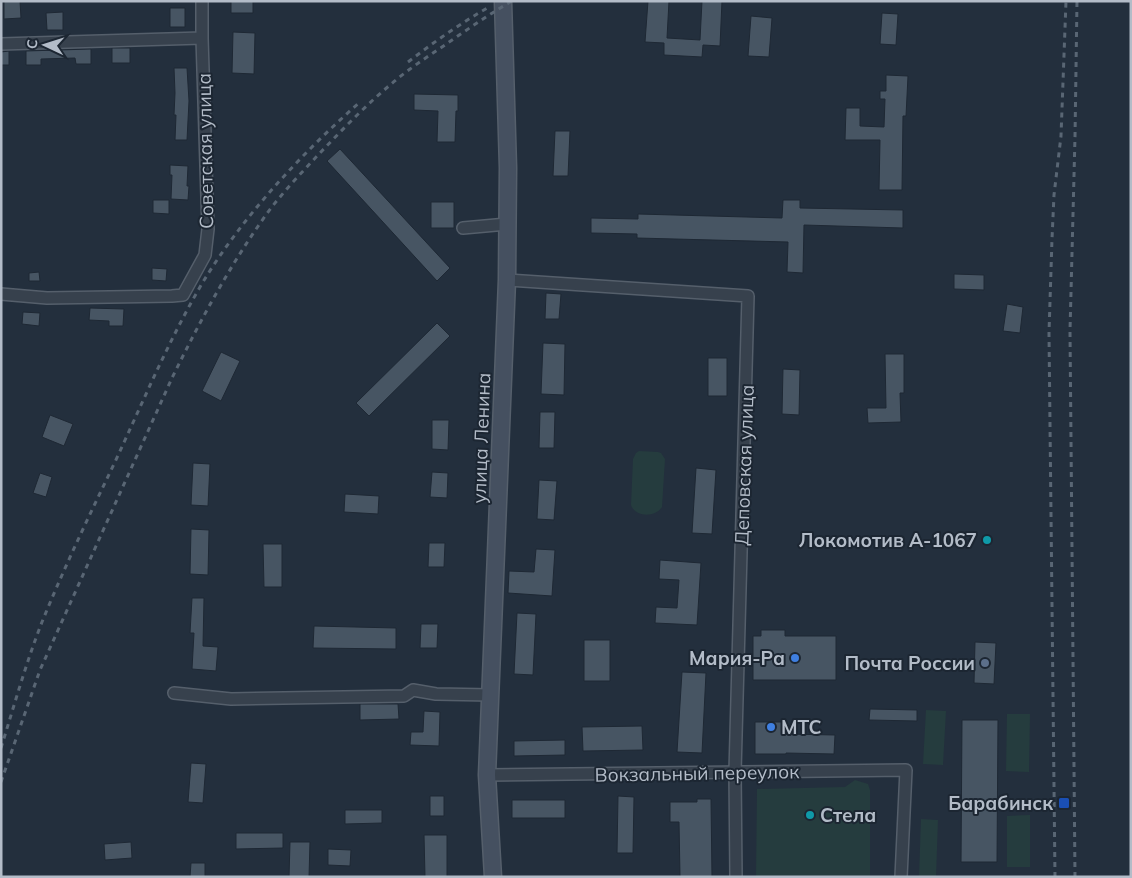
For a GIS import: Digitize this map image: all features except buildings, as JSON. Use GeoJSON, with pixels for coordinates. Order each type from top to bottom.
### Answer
{"type":"FeatureCollection","features":[{"type":"Feature","properties":{"kind":"main road","name":"улица Ленина"},"geometry":{"type":"LineString","coordinates":[[493,877],[487,775],[506,280],[508,168],[503,1]]}},
{"type":"Feature","properties":{"kind":"street","name":"Советская улица"},"geometry":{"type":"LineString","coordinates":[[1,294],[47,298],[172,296],[183,294],[205,255],[208,229],[202,1]]}},
{"type":"Feature","properties":{"kind":"street"},"geometry":{"type":"LineString","coordinates":[[1,44],[202,38]]}},
{"type":"Feature","properties":{"kind":"street"},"geometry":{"type":"LineString","coordinates":[[463,228],[507,224]]}},
{"type":"Feature","properties":{"kind":"street","name":"Деповская улица"},"geometry":{"type":"LineString","coordinates":[[506,280],[748,296],[735,772],[736,877]]}},
{"type":"Feature","properties":{"kind":"street"},"geometry":{"type":"LineString","coordinates":[[174,692],[231,699],[404,696],[413,690],[436,694],[491,695]]}},
{"type":"Feature","properties":{"kind":"street","name":"Вокзальный переулок"},"geometry":{"type":"LineString","coordinates":[[487,775],[906,770],[901,877]]}},
{"type":"Feature","properties":{"kind":"green space"},"geometry":{"type":"Polygon","coordinates":[[[639,451],[658,452],[665,459],[662,507],[655,513],[645,515],[637,512],[631,505],[633,459],[639,451]]]}},
{"type":"Feature","properties":{"kind":"green space"},"geometry":{"type":"Polygon","coordinates":[[[926,710],[946,711],[943,765],[923,764],[926,710]]]}},
{"type":"Feature","properties":{"kind":"green space"},"geometry":{"type":"Polygon","coordinates":[[[1007,714],[1030,714],[1029,772],[1006,771],[1007,714]]]}},
{"type":"Feature","properties":{"kind":"green space"},"geometry":{"type":"Polygon","coordinates":[[[855,780],[868,784],[870,790],[870,877],[756,877],[757,789],[845,787],[855,780]]]}},
{"type":"Feature","properties":{"kind":"green space"},"geometry":{"type":"Polygon","coordinates":[[[1030,815],[1030,867],[1007,867],[1007,816],[1030,815]]]}},
{"type":"Feature","properties":{"kind":"green space"},"geometry":{"type":"Polygon","coordinates":[[[921,819],[938,820],[936,877],[919,877],[921,819]]]}},
{"type":"Feature","properties":{"kind":"railway"},"geometry":{"type":"LineString","coordinates":[[1,782],[40,670],[172,378],[206,312],[243,249],[271,208],[289,187],[336,136],[372,101],[415,65],[512,1]]}},
{"type":"Feature","properties":{"kind":"railway"},"geometry":{"type":"LineString","coordinates":[[1055,877],[1049,333],[1054,195],[1061,136],[1066,1]]}},
{"type":"Feature","properties":{"kind":"railway"},"geometry":{"type":"LineString","coordinates":[[1075,877],[1070,331],[1077,1]]}},
{"type":"Feature","properties":{"kind":"railway"},"geometry":{"type":"LineString","coordinates":[[408,62],[448,33],[489,7]]}},
{"type":"Feature","properties":{"kind":"railway"},"geometry":{"type":"LineString","coordinates":[[1,748],[20,685],[50,602],[155,374],[200,287],[234,237],[273,188],[316,143],[360,102]]}},
{"type":"Feature","properties":{"kind":"place","name":"Локомотив А-1067"},"geometry":{"type":"Point","coordinates":[987,540]}},
{"type":"Feature","properties":{"kind":"place","name":"Мария-Ра"},"geometry":{"type":"Point","coordinates":[795,658]}},
{"type":"Feature","properties":{"kind":"place","name":"Почта России"},"geometry":{"type":"Point","coordinates":[985,663]}},
{"type":"Feature","properties":{"kind":"place","name":"МТС"},"geometry":{"type":"Point","coordinates":[771,727]}},
{"type":"Feature","properties":{"kind":"place","name":"Барабинск"},"geometry":{"type":"Point","coordinates":[1064,803]}},
{"type":"Feature","properties":{"kind":"place","name":"Стела"},"geometry":{"type":"Point","coordinates":[810,815]}}]}
